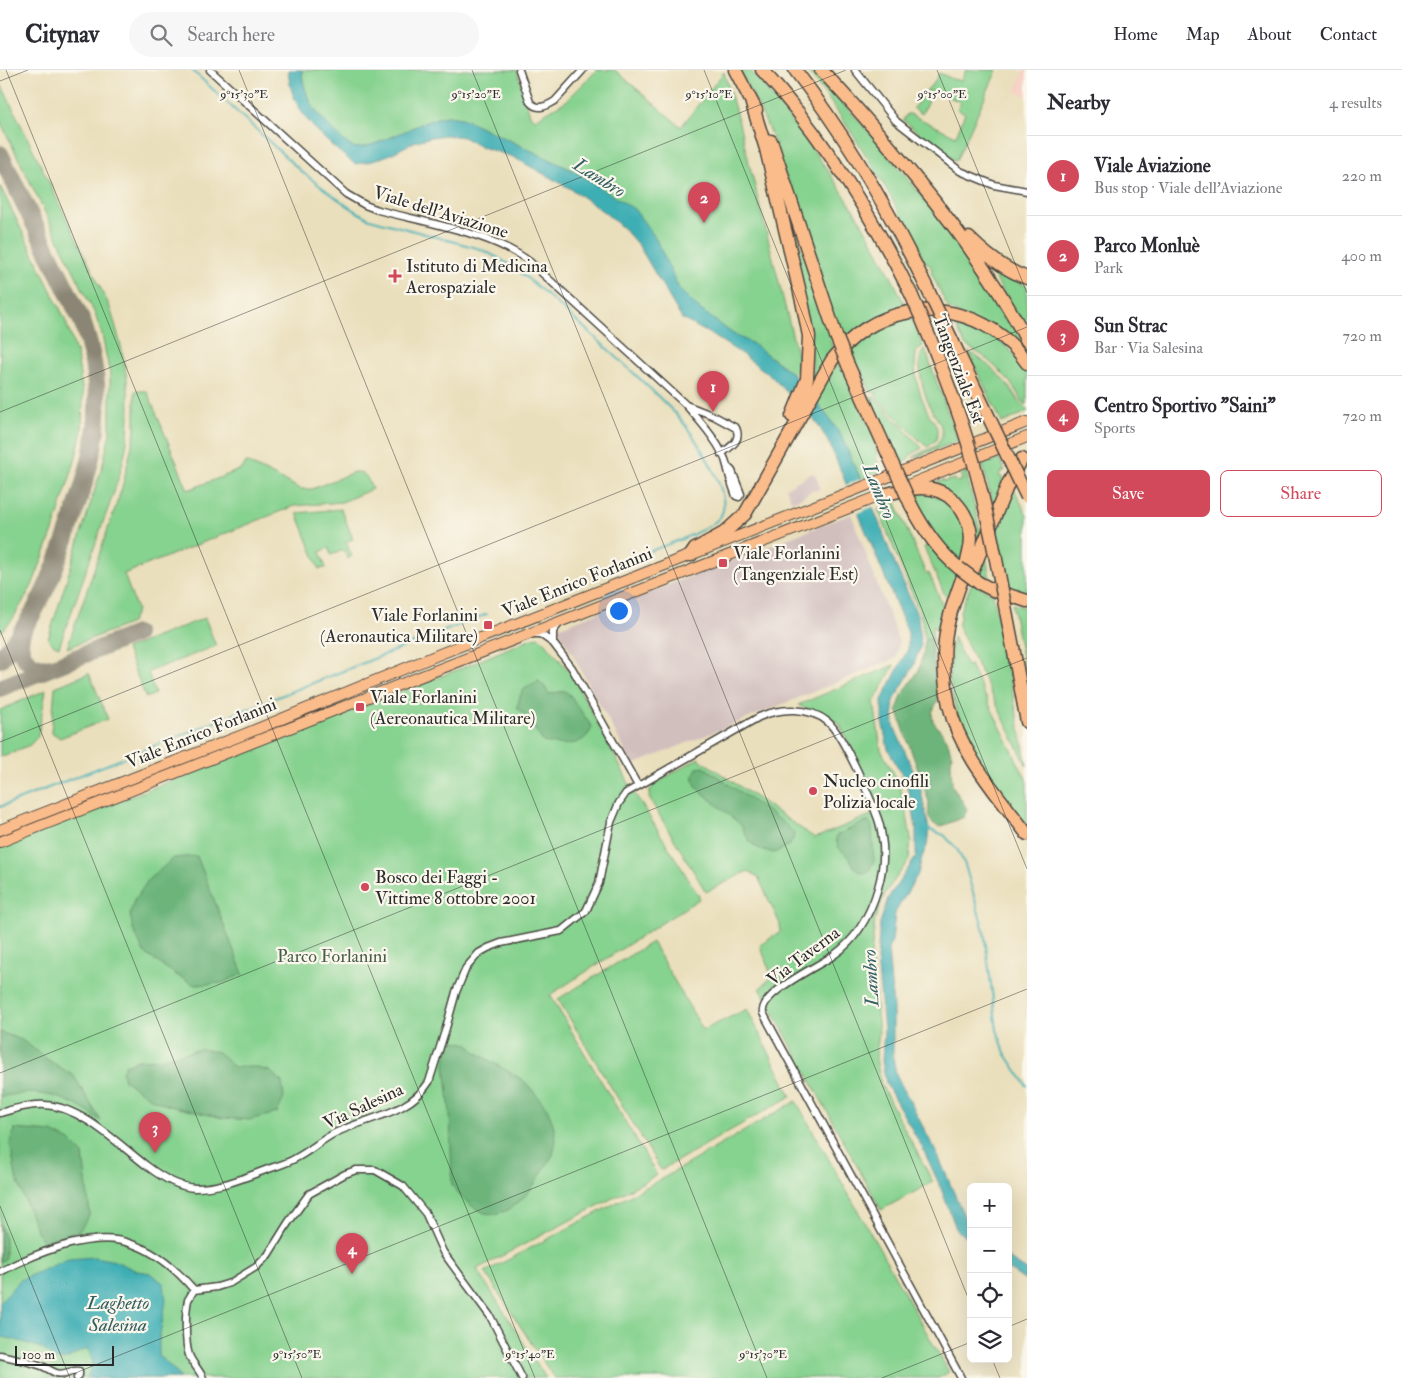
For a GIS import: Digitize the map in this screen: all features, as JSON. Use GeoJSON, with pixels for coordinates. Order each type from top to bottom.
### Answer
{"type":"FeatureCollection","features":[{"type":"Feature","properties":{"kind":"highway"},"geometry":{"type":"LineString","coordinates":[[735,70],[764,125],[773,147],[836,336],[911,505],[933,540],[959,568],[979,583],[993,590],[1027,601]]}},
{"type":"Feature","properties":{"kind":"highway","name":"Tangenziale Est"},"geometry":{"type":"LineString","coordinates":[[762,70],[835,162],[875,227],[910,294],[942,365],[972,456],[988,520],[1027,722]]}},
{"type":"Feature","properties":{"kind":"highway","name":"Tangenziale Est"},"geometry":{"type":"LineString","coordinates":[[795,70],[833,122],[876,191],[926,286],[1027,497]]}},
{"type":"Feature","properties":{"kind":"highway"},"geometry":{"type":"LineString","coordinates":[[821,70],[866,118],[933,200],[990,277],[1027,340]]}},
{"type":"Feature","properties":{"kind":"highway"},"geometry":{"type":"LineString","coordinates":[[752,104],[766,149],[807,323],[810,389]]}},
{"type":"Feature","properties":{"kind":"highway"},"geometry":{"type":"LineString","coordinates":[[933,200],[976,245],[1010,271],[1027,278]]}},
{"type":"Feature","properties":{"kind":"highway"},"geometry":{"type":"LineString","coordinates":[[690,555],[697,548],[724,534],[739,521],[752,504],[810,389],[832,360],[850,341],[865,329],[879,322],[909,313],[943,311],[974,319],[991,329],[1011,344],[1027,363]]}},
{"type":"Feature","properties":{"kind":"highway"},"geometry":{"type":"LineString","coordinates":[[946,662],[950,629],[957,606],[983,548],[1008,484],[1022,459]]}},
{"type":"Feature","properties":{"kind":"highway"},"geometry":{"type":"LineString","coordinates":[[876,497],[918,487],[929,488],[951,498],[959,506],[969,524],[972,546],[949,620],[945,642],[946,684],[950,707],[959,734],[970,756],[1027,834]]}},
{"type":"Feature","properties":{"kind":"main road","name":"Viale Enrico Forlanini"},"geometry":{"type":"LineString","coordinates":[[0,830],[245,734],[448,650],[1027,422]]}},
{"type":"Feature","properties":{"kind":"main road","name":"Viale Enrico Forlanini"},"geometry":{"type":"LineString","coordinates":[[0,842],[1027,437]]}},
{"type":"Feature","properties":{"kind":"street","name":"Viale dell'Aviazione"},"geometry":{"type":"LineString","coordinates":[[210,70],[346,194],[378,210],[482,237],[521,255],[685,404],[708,431],[727,466]]}},
{"type":"Feature","properties":{"kind":"street"},"geometry":{"type":"LineString","coordinates":[[519,70],[530,102],[539,108],[555,101],[583,70]]}},
{"type":"Feature","properties":{"kind":"street"},"geometry":{"type":"LineString","coordinates":[[855,70],[896,121],[960,171],[994,185],[1027,191]]}},
{"type":"Feature","properties":{"kind":"street","name":"Viale dell'Aviazione"},"geometry":{"type":"LineString","coordinates":[[685,404],[736,428],[738,434],[736,441],[721,454]]}},
{"type":"Feature","properties":{"kind":"street"},"geometry":{"type":"LineString","coordinates":[[553,643],[554,627],[573,616]]}},
{"type":"Feature","properties":{"kind":"street"},"geometry":{"type":"LineString","coordinates":[[529,634],[540,634],[553,643],[579,679],[638,786]]}},
{"type":"Feature","properties":{"kind":"street","name":"Via Taverna"},"geometry":{"type":"LineString","coordinates":[[638,786],[760,717],[778,710],[795,710],[824,719],[832,726],[844,746],[879,821],[883,860],[877,889],[867,915],[852,938],[833,956],[782,986],[762,1010],[961,1378]]}},
{"type":"Feature","properties":{"kind":"street","name":"Via Salesina"},"geometry":{"type":"LineString","coordinates":[[0,1113],[44,1104],[64,1108],[82,1116],[157,1174],[175,1183],[192,1188],[230,1183],[295,1159],[333,1134],[396,1110],[418,1095],[429,1082],[460,979],[472,960],[488,948],[501,943],[561,931],[586,911],[599,882],[611,822],[616,808],[624,796],[638,786]]}},
{"type":"Feature","properties":{"kind":"street"},"geometry":{"type":"LineString","coordinates":[[194,1290],[230,1283],[256,1267],[268,1255],[288,1223],[310,1194],[345,1174],[356,1170],[375,1170],[403,1186],[426,1214],[443,1252],[490,1316],[522,1378]]}},
{"type":"Feature","properties":{"kind":"street"},"geometry":{"type":"LineString","coordinates":[[0,1272],[35,1255],[67,1245],[96,1240],[114,1240],[128,1242],[141,1247],[168,1264],[194,1290]]}},
{"type":"Feature","properties":{"kind":"street"},"geometry":{"type":"LineString","coordinates":[[194,1290],[189,1298],[187,1310],[187,1348],[188,1354],[203,1378]]}},
{"type":"Feature","properties":{"kind":"street"},"geometry":{"type":"LineString","coordinates":[[0,1355],[44,1367],[56,1373],[62,1374],[76,1370],[79,1371],[77,1378]]}},
{"type":"Feature","properties":{"kind":"shaded area"},"geometry":{"type":"Polygon","coordinates":[[[1024,70],[1027,70],[1027,96],[1015,91],[1024,70]]]}},
{"type":"Feature","properties":{"kind":"shaded area"},"geometry":{"type":"Polygon","coordinates":[[[810,474],[815,474],[820,488],[795,501],[791,500],[786,488],[810,474]]]}},
{"type":"Feature","properties":{"kind":"shaded area"},"geometry":{"type":"Polygon","coordinates":[[[851,514],[899,642],[896,658],[633,765],[558,628],[851,514]]]}},
{"type":"Feature","properties":{"kind":"green space"},"geometry":{"type":"Polygon","coordinates":[[[302,70],[517,70],[530,115],[535,119],[566,101],[597,70],[615,70],[681,127],[724,72],[739,123],[800,366],[793,374],[753,344],[733,334],[698,308],[679,289],[670,271],[604,190],[572,170],[462,118],[449,116],[437,118],[371,145],[353,147],[340,137],[317,113],[306,92],[302,70]]]}},
{"type":"Feature","properties":{"kind":"green space"},"geometry":{"type":"Polygon","coordinates":[[[739,70],[750,70],[817,155],[875,246],[907,310],[847,341],[843,329],[838,333],[774,141],[739,70]]]}},
{"type":"Feature","properties":{"kind":"green space"},"geometry":{"type":"Polygon","coordinates":[[[807,70],[813,70],[880,144],[968,253],[1020,335],[1027,348],[1027,357],[948,308],[931,272],[930,265],[925,262],[885,187],[856,139],[807,70]]]}},
{"type":"Feature","properties":{"kind":"green space"},"geometry":{"type":"Polygon","coordinates":[[[966,70],[997,70],[956,161],[938,149],[903,120],[907,114],[910,114],[956,136],[965,113],[957,109],[960,102],[940,93],[926,91],[939,73],[961,81],[966,70]]]}},
{"type":"Feature","properties":{"kind":"green space"},"geometry":{"type":"Polygon","coordinates":[[[0,82],[109,305],[122,352],[129,401],[128,433],[121,468],[59,647],[48,639],[103,464],[110,433],[110,375],[102,335],[95,314],[0,121],[0,82]]]}},
{"type":"Feature","properties":{"kind":"green space"},"geometry":{"type":"Polygon","coordinates":[[[922,98],[928,101],[922,114],[913,108],[922,98]]]}},
{"type":"Feature","properties":{"kind":"green space"},"geometry":{"type":"Polygon","coordinates":[[[780,183],[832,339],[830,341],[834,352],[813,386],[812,360],[780,183]]]}},
{"type":"Feature","properties":{"kind":"green space"},"geometry":{"type":"Polygon","coordinates":[[[0,186],[65,319],[77,355],[83,395],[82,430],[75,461],[53,531],[32,586],[12,620],[0,633],[0,186]]]}},
{"type":"Feature","properties":{"kind":"green space"},"geometry":{"type":"Polygon","coordinates":[[[987,264],[1006,277],[1027,286],[1027,333],[987,264]]]}},
{"type":"Feature","properties":{"kind":"green space"},"geometry":{"type":"Polygon","coordinates":[[[951,316],[965,319],[1006,346],[1025,367],[1027,371],[1027,405],[1001,372],[983,356],[965,345],[951,316]]]}},
{"type":"Feature","properties":{"kind":"green space"},"geometry":{"type":"Polygon","coordinates":[[[911,317],[923,346],[917,350],[915,365],[918,387],[937,430],[936,440],[928,447],[877,398],[875,392],[871,393],[860,368],[853,369],[850,363],[854,359],[850,348],[863,337],[894,322],[911,317]]]}},
{"type":"Feature","properties":{"kind":"green space"},"geometry":{"type":"Polygon","coordinates":[[[925,349],[958,441],[913,458],[936,445],[942,433],[940,424],[928,401],[921,378],[920,363],[923,350],[925,349]]]}},
{"type":"Feature","properties":{"kind":"green space"},"geometry":{"type":"Polygon","coordinates":[[[968,352],[984,362],[1000,376],[1027,409],[1027,412],[1002,423],[968,352]]]}},
{"type":"Feature","properties":{"kind":"green space"},"geometry":{"type":"Polygon","coordinates":[[[838,362],[841,372],[844,369],[875,440],[877,459],[882,471],[861,479],[841,436],[814,398],[838,362]]]}},
{"type":"Feature","properties":{"kind":"green space"},"geometry":{"type":"Polygon","coordinates":[[[135,391],[147,391],[188,490],[242,469],[246,462],[301,489],[312,489],[358,472],[364,474],[372,489],[342,502],[294,506],[124,574],[137,610],[131,623],[67,648],[122,488],[135,432],[135,391]]]}},
{"type":"Feature","properties":{"kind":"green space"},"geometry":{"type":"Polygon","coordinates":[[[867,397],[874,397],[922,448],[912,454],[905,462],[901,463],[896,452],[893,453],[867,397]]]}},
{"type":"Feature","properties":{"kind":"green space"},"geometry":{"type":"Polygon","coordinates":[[[999,459],[1005,471],[1002,471],[999,476],[1003,478],[994,510],[983,465],[999,459]]]}},
{"type":"Feature","properties":{"kind":"green space"},"geometry":{"type":"Polygon","coordinates":[[[966,472],[982,538],[976,551],[974,534],[933,484],[943,480],[944,482],[955,479],[957,482],[962,480],[961,476],[966,472]]]}},
{"type":"Feature","properties":{"kind":"green space"},"geometry":{"type":"Polygon","coordinates":[[[1013,486],[1027,516],[1027,598],[1010,593],[996,523],[1013,486]]]}},
{"type":"Feature","properties":{"kind":"green space"},"geometry":{"type":"Polygon","coordinates":[[[926,492],[949,502],[966,525],[964,566],[940,544],[921,513],[913,495],[926,492]]]}},
{"type":"Feature","properties":{"kind":"green space"},"geometry":{"type":"Polygon","coordinates":[[[895,501],[926,574],[929,573],[943,606],[944,615],[937,628],[932,627],[932,637],[925,640],[921,616],[878,509],[895,501]]]}},
{"type":"Feature","properties":{"kind":"green space"},"geometry":{"type":"Polygon","coordinates":[[[341,509],[353,539],[346,542],[352,556],[348,559],[344,550],[331,555],[329,548],[320,552],[326,568],[319,569],[297,513],[341,509]]]}},
{"type":"Feature","properties":{"kind":"green space"},"geometry":{"type":"Polygon","coordinates":[[[931,544],[958,573],[952,593],[945,596],[924,547],[931,544]]]}},
{"type":"Feature","properties":{"kind":"green space"},"geometry":{"type":"Polygon","coordinates":[[[985,553],[991,583],[976,575],[985,553]]]}},
{"type":"Feature","properties":{"kind":"green space"},"geometry":{"type":"Polygon","coordinates":[[[972,583],[993,594],[1027,766],[958,626],[961,615],[960,611],[972,583]]]}},
{"type":"Feature","properties":{"kind":"green space"},"geometry":{"type":"Polygon","coordinates":[[[1012,604],[1027,608],[1027,683],[1012,604]]]}},
{"type":"Feature","properties":{"kind":"green space"},"geometry":{"type":"Polygon","coordinates":[[[205,618],[216,646],[148,672],[155,694],[146,698],[126,649],[205,618]]]}},
{"type":"Feature","properties":{"kind":"green space","name":"Parco Forlanini"},"geometry":{"type":"Polygon","coordinates":[[[539,637],[573,676],[632,789],[699,896],[699,899],[550,995],[657,1175],[477,1269],[546,1378],[0,1378],[0,847],[462,668],[532,638],[539,637]]]}},
{"type":"Feature","properties":{"kind":"green space"},"geometry":{"type":"Polygon","coordinates":[[[932,637],[932,652],[939,697],[932,713],[933,721],[947,739],[952,756],[952,785],[967,809],[964,817],[940,827],[929,818],[929,802],[897,710],[902,695],[919,670],[925,640],[932,637]]]}},
{"type":"Feature","properties":{"kind":"green space"},"geometry":{"type":"Polygon","coordinates":[[[953,637],[967,666],[970,665],[1027,781],[1027,828],[990,779],[960,729],[949,677],[953,637]]]}},
{"type":"Feature","properties":{"kind":"green space"},"geometry":{"type":"Polygon","coordinates":[[[894,665],[874,702],[881,750],[899,783],[911,839],[909,860],[885,893],[875,920],[871,954],[879,1032],[876,1058],[881,1085],[933,1182],[881,1210],[760,988],[772,977],[760,945],[780,932],[780,924],[758,877],[748,871],[706,892],[649,798],[653,785],[698,758],[815,838],[881,811],[839,723],[798,705],[894,665]]]}},
{"type":"Feature","properties":{"kind":"green space"},"geometry":{"type":"Polygon","coordinates":[[[89,673],[108,719],[60,738],[51,732],[55,687],[89,673]]]}},
{"type":"Feature","properties":{"kind":"green space"},"geometry":{"type":"Polygon","coordinates":[[[539,681],[549,694],[565,691],[570,695],[592,727],[584,739],[565,745],[543,742],[527,717],[517,708],[523,690],[539,681]]]}},
{"type":"Feature","properties":{"kind":"green space"},"geometry":{"type":"Polygon","coordinates":[[[46,690],[38,736],[30,745],[0,757],[0,710],[46,690]]]}},
{"type":"Feature","properties":{"kind":"green space"},"geometry":{"type":"Polygon","coordinates":[[[704,767],[783,822],[794,833],[791,843],[774,853],[753,845],[741,825],[698,789],[694,781],[694,774],[697,768],[704,767]]]}},
{"type":"Feature","properties":{"kind":"green space"},"geometry":{"type":"Polygon","coordinates":[[[865,822],[869,822],[872,826],[874,861],[868,872],[862,873],[855,868],[838,847],[836,839],[837,835],[865,822]]]}},
{"type":"Feature","properties":{"kind":"green space"},"geometry":{"type":"Polygon","coordinates":[[[197,856],[243,974],[222,983],[195,985],[144,953],[133,929],[130,914],[134,901],[149,879],[174,858],[197,856]]]}},
{"type":"Feature","properties":{"kind":"green space"},"geometry":{"type":"Polygon","coordinates":[[[652,942],[703,1030],[747,1009],[791,1096],[661,1170],[558,999],[652,942]]]}},
{"type":"Feature","properties":{"kind":"green space"},"geometry":{"type":"Polygon","coordinates":[[[0,1032],[22,1040],[74,1076],[101,1121],[77,1105],[54,1096],[29,1093],[0,1097],[0,1032]]]}},
{"type":"Feature","properties":{"kind":"green space"},"geometry":{"type":"Polygon","coordinates":[[[453,1041],[469,1044],[475,1051],[487,1059],[523,1080],[548,1110],[554,1127],[556,1141],[553,1155],[532,1188],[508,1210],[496,1214],[484,1213],[472,1206],[460,1196],[452,1185],[450,1112],[445,1065],[447,1050],[453,1041]]]}},
{"type":"Feature","properties":{"kind":"green space"},"geometry":{"type":"Polygon","coordinates":[[[201,1049],[218,1052],[234,1067],[253,1067],[270,1071],[282,1082],[284,1098],[277,1113],[249,1120],[223,1118],[169,1106],[152,1099],[124,1080],[122,1072],[125,1065],[138,1060],[159,1059],[201,1049]]]}},
{"type":"Feature","properties":{"kind":"green space"},"geometry":{"type":"Polygon","coordinates":[[[796,1101],[949,1372],[939,1378],[554,1378],[485,1272],[665,1177],[796,1101]]]}},
{"type":"Feature","properties":{"kind":"green space"},"geometry":{"type":"Polygon","coordinates":[[[14,1129],[52,1132],[70,1141],[83,1154],[90,1214],[80,1230],[43,1242],[35,1227],[16,1177],[10,1143],[14,1129]]]}},
{"type":"Feature","properties":{"kind":"green space"},"geometry":{"type":"Polygon","coordinates":[[[0,1223],[5,1240],[5,1259],[0,1262],[0,1223]]]}},
{"type":"Feature","properties":{"kind":"water"},"geometry":{"type":"Polygon","coordinates":[[[288,70],[302,70],[306,92],[317,113],[340,137],[353,147],[371,145],[437,118],[447,116],[462,118],[572,170],[634,209],[655,237],[679,289],[698,308],[733,334],[753,344],[793,374],[829,418],[841,436],[918,617],[921,645],[913,667],[893,702],[894,726],[920,786],[929,829],[927,846],[918,874],[895,913],[892,941],[888,949],[893,1007],[893,1057],[896,1074],[939,1158],[967,1220],[967,1237],[957,1231],[940,1186],[923,1149],[886,1084],[882,1061],[884,1031],[877,959],[880,923],[888,898],[916,857],[916,829],[912,803],[904,779],[888,749],[883,726],[882,700],[908,649],[908,633],[830,445],[817,423],[770,375],[712,335],[682,319],[639,246],[624,229],[604,212],[571,189],[513,157],[482,147],[463,137],[446,135],[414,142],[373,161],[355,164],[329,143],[312,125],[299,107],[290,84],[288,70]]]}},
{"type":"Feature","properties":{"kind":"water","name":"Laghetto Salesina"},"geometry":{"type":"Polygon","coordinates":[[[95,1257],[115,1261],[137,1271],[151,1273],[164,1284],[166,1301],[159,1340],[159,1356],[180,1378],[87,1378],[93,1362],[88,1349],[80,1351],[67,1359],[56,1360],[43,1349],[0,1337],[0,1302],[20,1280],[68,1259],[95,1257]]]}},
{"type":"Feature","properties":{"kind":"water"},"geometry":{"type":"Polygon","coordinates":[[[1012,1261],[1027,1270],[1027,1282],[1012,1272],[1012,1261]]]}},
{"type":"Feature","properties":{"kind":"pier"},"geometry":{"type":"Polygon","coordinates":[[[863,478],[875,506],[857,513],[846,485],[863,478]]]}},
{"type":"Feature","properties":{"kind":"waterway"},"geometry":{"type":"LineString","coordinates":[[192,70],[302,172],[355,211],[370,219],[477,248],[512,267],[534,283],[636,375],[677,415],[710,464],[722,494],[723,507],[720,517],[714,523],[682,539],[637,556]]}},
{"type":"Feature","properties":{"kind":"waterway"},"geometry":{"type":"LineString","coordinates":[[0,807],[487,614]]}},
{"type":"Feature","properties":{"kind":"waterway"},"geometry":{"type":"LineString","coordinates":[[927,829],[944,835],[957,849],[965,865],[984,931],[997,1030],[1005,1053],[1027,1086]]}},
{"type":"Feature","properties":{"kind":"taxiway"},"geometry":{"type":"LineString","coordinates":[[0,154],[82,321],[91,350],[96,377],[97,402],[92,451],[62,548],[49,582],[33,613],[13,644],[0,659]]}},
{"type":"Feature","properties":{"kind":"taxiway"},"geometry":{"type":"LineString","coordinates":[[23,630],[20,645],[25,658],[36,666],[51,667]]}},
{"type":"Feature","properties":{"kind":"taxiway"},"geometry":{"type":"LineString","coordinates":[[0,688],[136,634]]}},
{"type":"Feature","properties":{"kind":"place","name":"Parco Monluè"},"geometry":{"type":"Point","coordinates":[704,223]}},
{"type":"Feature","properties":{"kind":"place","name":"Istituto di Medicina Aerospaziale"},"geometry":{"type":"Point","coordinates":[395,276]}},
{"type":"Feature","properties":{"kind":"place","name":"Viale Aviazione"},"geometry":{"type":"Point","coordinates":[713,412]}},
{"type":"Feature","properties":{"kind":"place","name":"Viale Forlanini (Tangenziale Est)"},"geometry":{"type":"Point","coordinates":[723,563]}},
{"type":"Feature","properties":{"kind":"place","name":"Viale Forlanini (Aeronautica Militare)"},"geometry":{"type":"Point","coordinates":[488,625]}},
{"type":"Feature","properties":{"kind":"place","name":"Viale Forlanini (Aereonautica Militare)"},"geometry":{"type":"Point","coordinates":[360,707]}},
{"type":"Feature","properties":{"kind":"place","name":"Nucleo cinofili Polizia locale"},"geometry":{"type":"Point","coordinates":[813,791]}},
{"type":"Feature","properties":{"kind":"place","name":"Bosco dei Faggi - Vittime 8 ottobre 2001"},"geometry":{"type":"Point","coordinates":[365,887]}},
{"type":"Feature","properties":{"kind":"place","name":"Sun Strac"},"geometry":{"type":"Point","coordinates":[155,1153]}},
{"type":"Feature","properties":{"kind":"place","name":"Centro Sportivo \"Saini\""},"geometry":{"type":"Point","coordinates":[352,1274]}},
{"type":"Feature","properties":{"kind":"water label","name":"Lambro"},"geometry":{"type":"Point","coordinates":[600,177]}},
{"type":"Feature","properties":{"kind":"water label","name":"Lambro"},"geometry":{"type":"Point","coordinates":[880,491]}},
{"type":"Feature","properties":{"kind":"water label","name":"Lambro"},"geometry":{"type":"Point","coordinates":[870,978]}}]}
